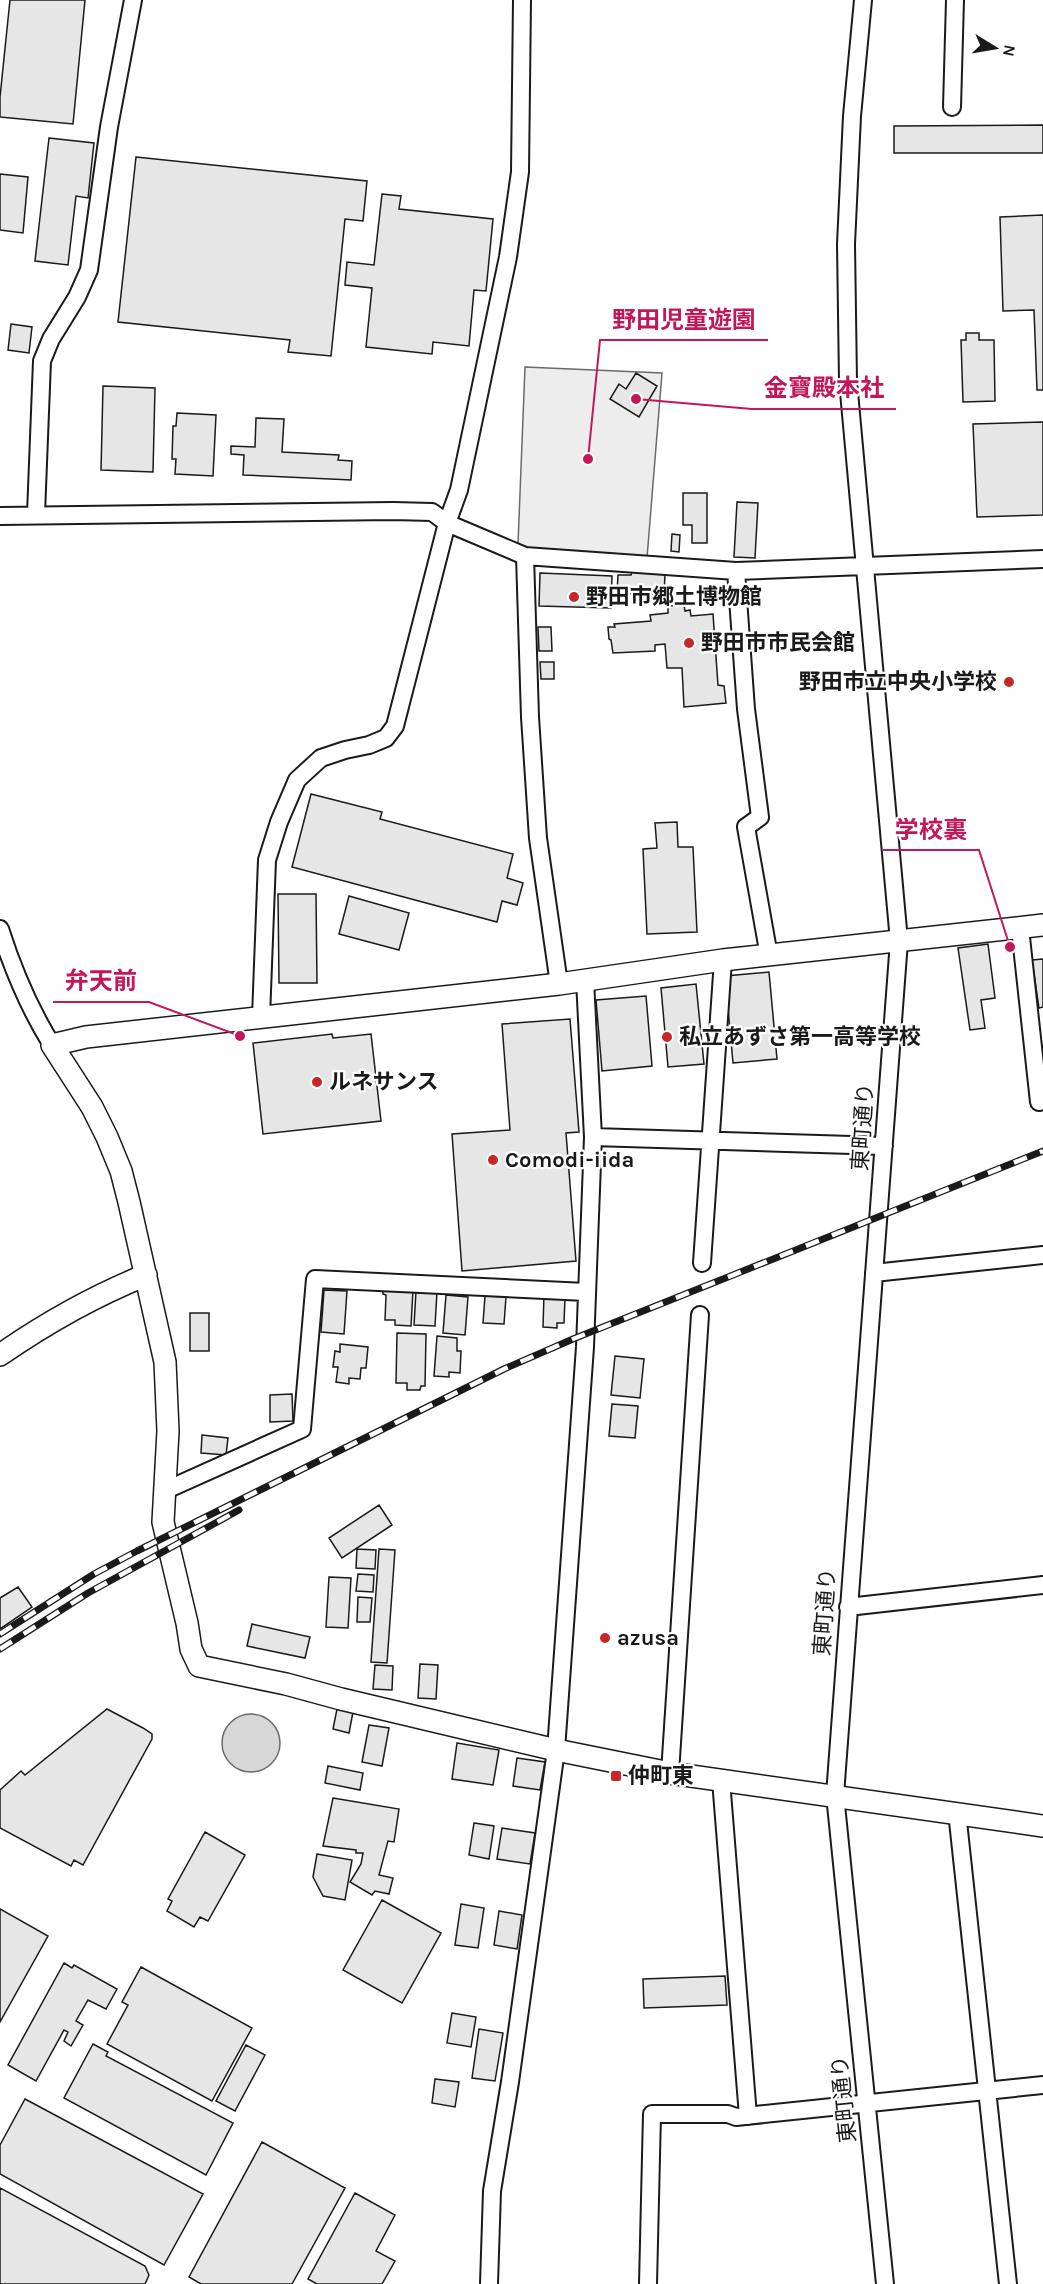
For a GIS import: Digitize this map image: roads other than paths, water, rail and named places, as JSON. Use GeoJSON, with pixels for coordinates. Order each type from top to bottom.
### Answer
{"type":"FeatureCollection","features":[{"type":"Feature","properties":{"kind":"street"},"geometry":{"type":"LineString","coordinates":[[36,514],[42,361],[51,339],[77,297],[89,270],[109,127],[133,0]]}},
{"type":"Feature","properties":{"kind":"street"},"geometry":{"type":"LineString","coordinates":[[261,1017],[267,860],[279,822],[297,780],[321,758],[345,750],[369,746],[386,738],[394,726],[447,523],[459,490],[506,269],[520,172],[522,0]]}},
{"type":"Feature","properties":{"kind":"street","name":"東町通り"},"geometry":{"type":"LineString","coordinates":[[863,0],[852,116],[846,244],[848,381],[899,941],[835,1795],[885,2284]]}},
{"type":"Feature","properties":{"kind":"street"},"geometry":{"type":"LineString","coordinates":[[952,106],[955,0]]}},
{"type":"Feature","properties":{"kind":"street"},"geometry":{"type":"LineString","coordinates":[[0,516],[432,512],[447,523],[525,556],[736,571],[1043,559]]}},
{"type":"Feature","properties":{"kind":"street"},"geometry":{"type":"LineString","coordinates":[[525,556],[530,717],[538,838],[559,984]]}},
{"type":"Feature","properties":{"kind":"street"},"geometry":{"type":"LineString","coordinates":[[736,571],[746,709],[760,817],[746,827],[769,956]]}},
{"type":"Feature","properties":{"kind":"street"},"geometry":{"type":"LineString","coordinates":[[52,1045],[86,1037],[559,984],[723,960],[1043,925]]}},
{"type":"Feature","properties":{"kind":"street"},"geometry":{"type":"LineString","coordinates":[[1020,928],[1039,1102]]}},
{"type":"Feature","properties":{"kind":"street"},"geometry":{"type":"LineString","coordinates":[[0,929],[14,971],[37,1021],[92,1107],[121,1171],[165,1362],[168,1431],[163,1522],[191,1649],[199,1666],[286,1684],[556,1750],[670,1773],[1043,1826]]}},
{"type":"Feature","properties":{"kind":"street"},"geometry":{"type":"LineString","coordinates":[[702,1263],[723,960]]}},
{"type":"Feature","properties":{"kind":"street"},"geometry":{"type":"LineString","coordinates":[[489,2284],[492,2191],[510,2082],[556,1750],[585,1347],[593,1137],[585,980]]}},
{"type":"Feature","properties":{"kind":"street"},"geometry":{"type":"LineString","coordinates":[[593,1137],[884,1146]]}},
{"type":"Feature","properties":{"kind":"street"},"geometry":{"type":"LineString","coordinates":[[874,1273],[1043,1255]]}},
{"type":"Feature","properties":{"kind":"street"},"geometry":{"type":"LineString","coordinates":[[0,1355],[62,1315],[97,1296],[146,1275]]}},
{"type":"Feature","properties":{"kind":"street"},"geometry":{"type":"LineString","coordinates":[[164,1491],[302,1429],[315,1279],[586,1292]]}},
{"type":"Feature","properties":{"kind":"street"},"geometry":{"type":"LineString","coordinates":[[670,1773],[700,1315]]}},
{"type":"Feature","properties":{"kind":"street"},"geometry":{"type":"LineString","coordinates":[[848,1607],[1043,1585]]}},
{"type":"Feature","properties":{"kind":"street"},"geometry":{"type":"LineString","coordinates":[[722,1780],[748,2116]]}},
{"type":"Feature","properties":{"kind":"street"},"geometry":{"type":"LineString","coordinates":[[957,1812],[1008,2284]]}},
{"type":"Feature","properties":{"kind":"street"},"geometry":{"type":"LineString","coordinates":[[648,2284],[652,2114],[748,2116],[1043,2085]]}},
{"type":"Feature","properties":{"kind":"railway"},"geometry":{"type":"LineString","coordinates":[[0,1634],[94,1574],[137,1551],[504,1369],[573,1339],[1043,1151]]}},
{"type":"Feature","properties":{"kind":"railway"},"geometry":{"type":"LineString","coordinates":[[0,1649],[88,1593],[239,1510]]}},
{"type":"Feature","properties":{"kind":"place","name":"金寶殿本社"},"geometry":{"type":"Point","coordinates":[636,399]}},
{"type":"Feature","properties":{"kind":"place","name":"野田児童遊園"},"geometry":{"type":"Point","coordinates":[588,459]}},
{"type":"Feature","properties":{"kind":"place","name":"野田市郷土博物館"},"geometry":{"type":"Point","coordinates":[574,597]}},
{"type":"Feature","properties":{"kind":"place","name":"野田市市民会館"},"geometry":{"type":"Point","coordinates":[689,643]}},
{"type":"Feature","properties":{"kind":"place","name":"野田市立中央小学校"},"geometry":{"type":"Point","coordinates":[1009,682]}},
{"type":"Feature","properties":{"kind":"place","name":"学校裏"},"geometry":{"type":"Point","coordinates":[1010,947]}},
{"type":"Feature","properties":{"kind":"place","name":"弁天前"},"geometry":{"type":"Point","coordinates":[240,1036]}},
{"type":"Feature","properties":{"kind":"place","name":"私立あずさ第一高等学校"},"geometry":{"type":"Point","coordinates":[667,1037]}},
{"type":"Feature","properties":{"kind":"place","name":"ルネサンス"},"geometry":{"type":"Point","coordinates":[317,1082]}},
{"type":"Feature","properties":{"kind":"place","name":"Comodi-iida"},"geometry":{"type":"Point","coordinates":[493,1160]}},
{"type":"Feature","properties":{"kind":"place","name":"azusa"},"geometry":{"type":"Point","coordinates":[605,1638]}},
{"type":"Feature","properties":{"kind":"place","name":"仲町東"},"geometry":{"type":"Point","coordinates":[616,1776]}}]}
